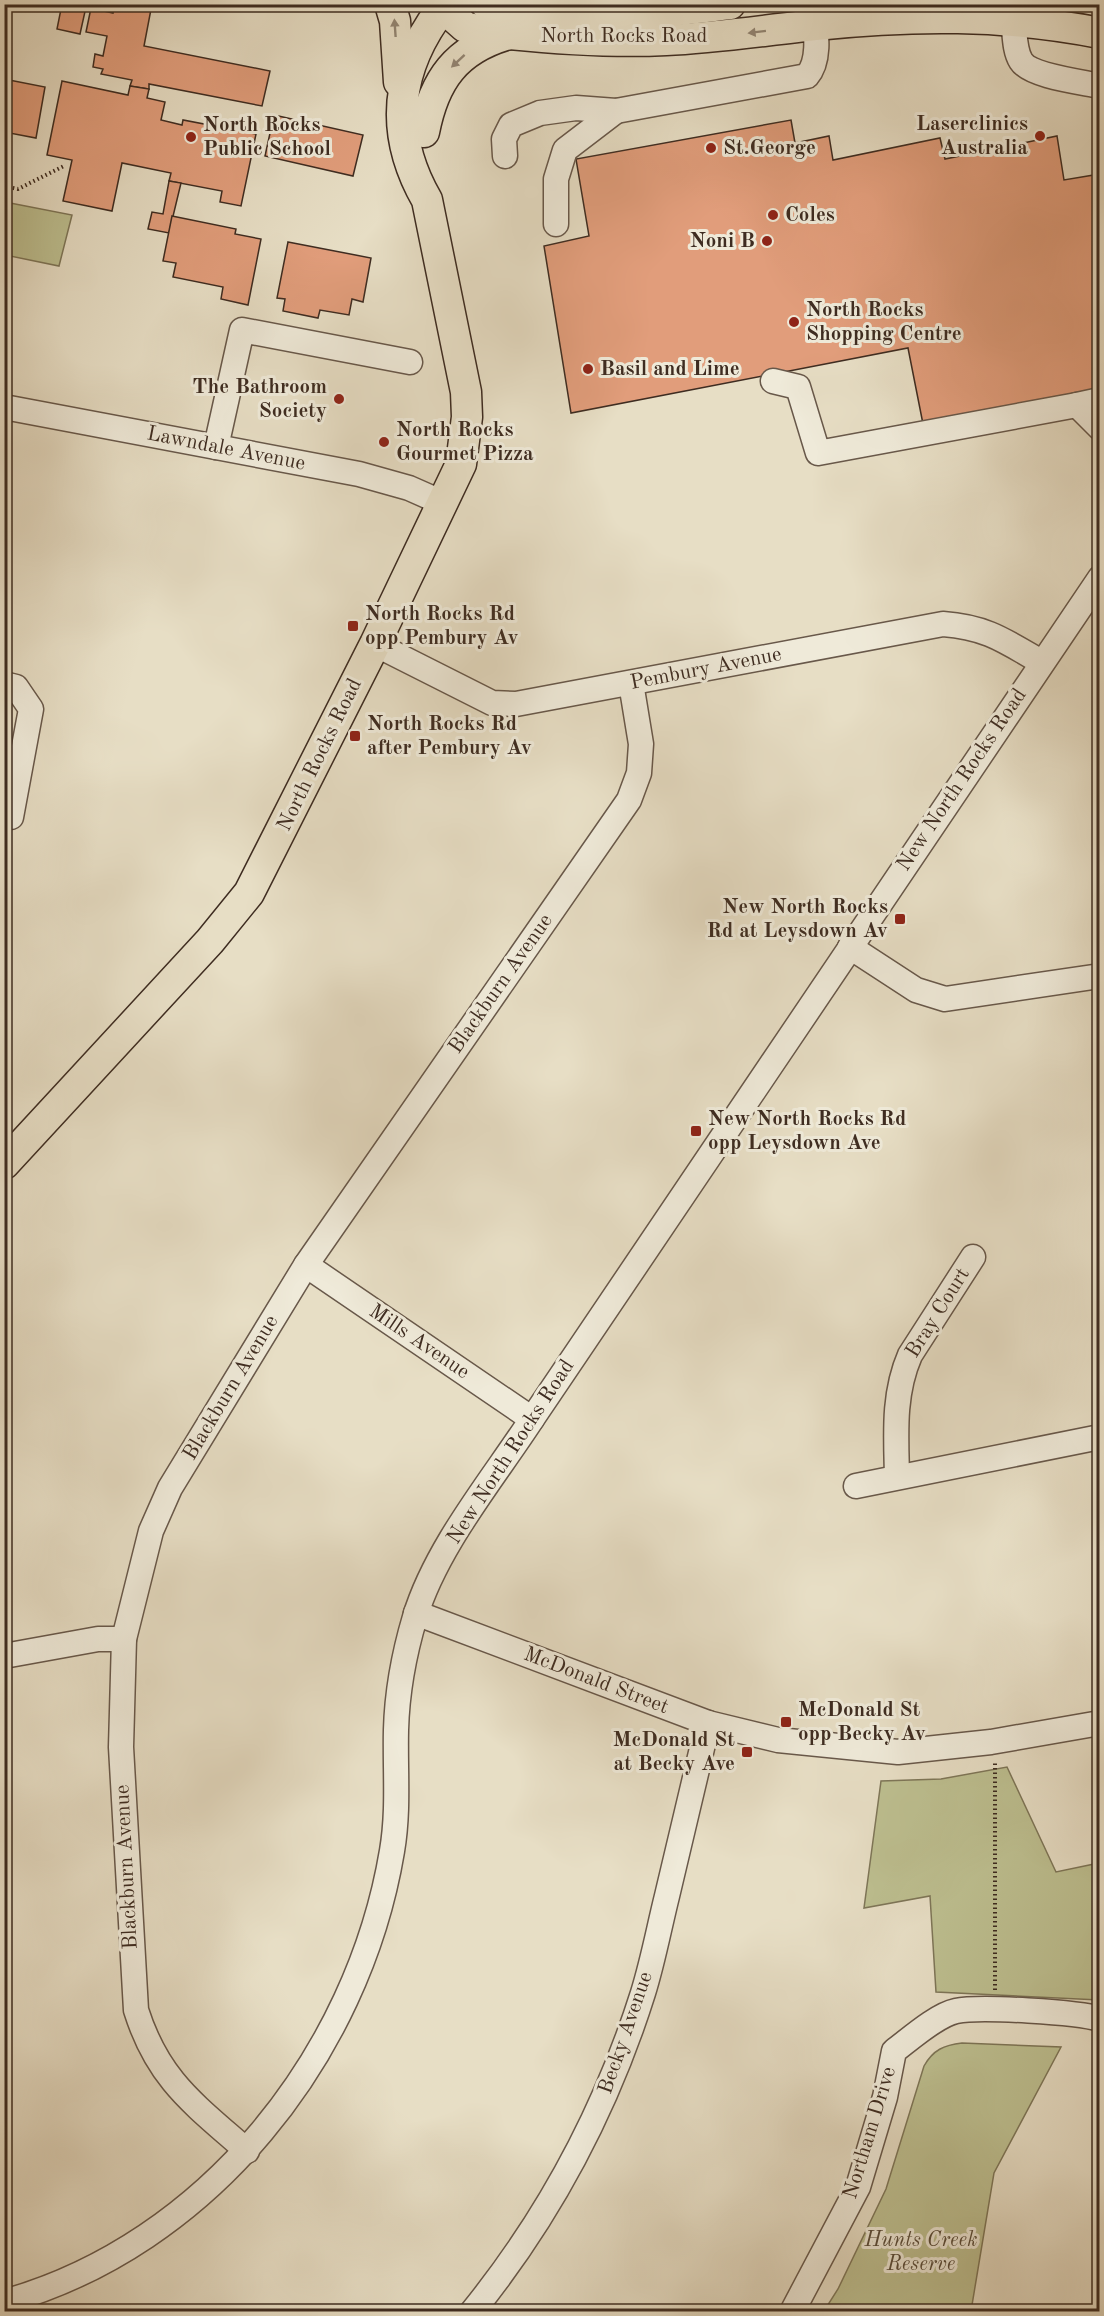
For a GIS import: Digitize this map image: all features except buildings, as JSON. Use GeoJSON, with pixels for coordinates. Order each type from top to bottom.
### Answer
{"type":"FeatureCollection","features":[{"type":"Feature","properties":{"kind":"main road"},"geometry":{"type":"LineString","coordinates":[[390,4],[395,21],[397,71],[402,93]]}},
{"type":"Feature","properties":{"kind":"main road","name":"North Rocks Road"},"geometry":{"type":"LineString","coordinates":[[486,4],[522,14],[564,19],[606,19],[730,4]]}},
{"type":"Feature","properties":{"kind":"main road","name":"North Rocks Road"},"geometry":{"type":"LineString","coordinates":[[4,1164],[210,941],[249,893],[375,644],[460,464],[467,417],[466,392],[427,200],[411,173],[402,93],[414,50],[446,5]]}},
{"type":"Feature","properties":{"kind":"main road","name":"North Rocks Road"},"geometry":{"type":"LineString","coordinates":[[446,5],[465,27],[509,34],[603,40],[666,40],[814,15],[1022,15],[1100,33]]}},
{"type":"Feature","properties":{"kind":"main road","name":"North Rocks Road"},"geometry":{"type":"LineString","coordinates":[[427,200],[432,175],[424,132],[422,99],[441,39],[446,5]]}},
{"type":"Feature","properties":{"kind":"main road"},"geometry":{"type":"LineString","coordinates":[[424,132],[433,96],[445,75],[472,49],[488,40],[509,34]]}},
{"type":"Feature","properties":{"kind":"street"},"geometry":{"type":"LineString","coordinates":[[505,156],[503,145],[506,132],[511,125],[524,117],[576,108],[616,111],[807,76],[814,64],[814,15]]}},
{"type":"Feature","properties":{"kind":"street"},"geometry":{"type":"LineString","coordinates":[[1022,15],[1017,53],[1022,63],[1033,71],[1100,86]]}},
{"type":"Feature","properties":{"kind":"street"},"geometry":{"type":"LineString","coordinates":[[556,224],[556,179],[565,150],[616,111]]}},
{"type":"Feature","properties":{"kind":"street"},"geometry":{"type":"LineString","coordinates":[[216,447],[242,330],[410,362]]}},
{"type":"Feature","properties":{"kind":"street"},"geometry":{"type":"LineString","coordinates":[[773,381],[798,387],[818,453],[1088,403],[1100,428]]}},
{"type":"Feature","properties":{"kind":"street","name":"Lawndale Avenue"},"geometry":{"type":"LineString","coordinates":[[4,407],[359,474],[409,488],[443,503]]}},
{"type":"Feature","properties":{"kind":"street","name":"New North Rocks Road"},"geometry":{"type":"LineString","coordinates":[[18,2303],[102,2263],[141,2240],[213,2184],[247,2151],[307,2071],[356,1976],[381,1904],[397,1816],[396,1732],[404,1655],[416,1613],[451,1542],[1041,662],[1100,578]]}},
{"type":"Feature","properties":{"kind":"street","name":"Pembury Avenue"},"geometry":{"type":"LineString","coordinates":[[375,644],[492,703],[516,704],[943,624],[971,626],[1003,640],[1041,662]]}},
{"type":"Feature","properties":{"kind":"street","name":"Blackburn Avenue"},"geometry":{"type":"LineString","coordinates":[[247,2151],[167,2076],[144,2036],[136,2010],[121,1747],[124,1639],[151,1531],[170,1488],[306,1265],[629,800],[639,773],[641,744],[631,683]]}},
{"type":"Feature","properties":{"kind":"street"},"geometry":{"type":"LineString","coordinates":[[4,684],[16,687],[31,709],[11,817]]}},
{"type":"Feature","properties":{"kind":"street"},"geometry":{"type":"LineString","coordinates":[[850,947],[916,990],[945,999],[1100,976]]}},
{"type":"Feature","properties":{"kind":"street","name":"Bray Court"},"geometry":{"type":"LineString","coordinates":[[897,1476],[895,1413],[904,1369],[910,1355],[973,1257]]}},
{"type":"Feature","properties":{"kind":"street","name":"Mills Avenue"},"geometry":{"type":"LineString","coordinates":[[306,1265],[532,1419]]}},
{"type":"Feature","properties":{"kind":"street"},"geometry":{"type":"LineString","coordinates":[[856,1486],[1100,1437]]}},
{"type":"Feature","properties":{"kind":"street","name":"McDonald Street"},"geometry":{"type":"LineString","coordinates":[[416,1613],[708,1724],[778,1740],[898,1752],[991,1742],[1100,1723]]}},
{"type":"Feature","properties":{"kind":"street"},"geometry":{"type":"LineString","coordinates":[[4,1656],[98,1639],[124,1639]]}},
{"type":"Feature","properties":{"kind":"street","name":"Becky Avenue"},"geometry":{"type":"LineString","coordinates":[[472,2312],[502,2274],[550,2203],[600,2107],[621,2055],[644,1990],[708,1724]]}},
{"type":"Feature","properties":{"kind":"street","name":"Northam Drive"},"geometry":{"type":"LineString","coordinates":[[792,2312],[858,2187],[885,2097],[894,2051],[924,2028],[955,2011],[994,2010],[1100,2019]]}},
{"type":"Feature","properties":{"kind":"path"},"geometry":{"type":"LineString","coordinates":[[4,186],[18,189],[64,166]]}},
{"type":"Feature","properties":{"kind":"path"},"geometry":{"type":"LineString","coordinates":[[991,1742],[995,1760],[994,2010]]}},
{"type":"Feature","properties":{"kind":"green space"},"geometry":{"type":"Polygon","coordinates":[[[5,202],[72,215],[59,266],[5,255],[5,202]]]}},
{"type":"Feature","properties":{"kind":"green space"},"geometry":{"type":"Polygon","coordinates":[[[1007,1767],[1056,1872],[1099,1863],[1099,2000],[936,1992],[930,1896],[864,1908],[881,1781],[941,1779],[1007,1767]]]}},
{"type":"Feature","properties":{"kind":"green space","name":"Hunts Creek Reserve"},"geometry":{"type":"Polygon","coordinates":[[[962,2043],[1061,2047],[994,2173],[971,2311],[824,2311],[838,2289],[886,2189],[924,2066],[940,2049],[962,2043]]]}},
{"type":"Feature","properties":{"kind":"place","name":"Laserclinics Australia"},"geometry":{"type":"Point","coordinates":[1040,136]}},
{"type":"Feature","properties":{"kind":"place","name":"North Rocks Public School"},"geometry":{"type":"Point","coordinates":[191,137]}},
{"type":"Feature","properties":{"kind":"place","name":"St.George"},"geometry":{"type":"Point","coordinates":[711,148]}},
{"type":"Feature","properties":{"kind":"place","name":"Coles"},"geometry":{"type":"Point","coordinates":[773,215]}},
{"type":"Feature","properties":{"kind":"place","name":"Noni B"},"geometry":{"type":"Point","coordinates":[767,241]}},
{"type":"Feature","properties":{"kind":"place","name":"North Rocks Shopping Centre"},"geometry":{"type":"Point","coordinates":[794,322]}},
{"type":"Feature","properties":{"kind":"place","name":"Basil and Lime"},"geometry":{"type":"Point","coordinates":[588,369]}},
{"type":"Feature","properties":{"kind":"place","name":"The Bathroom Society"},"geometry":{"type":"Point","coordinates":[339,399]}},
{"type":"Feature","properties":{"kind":"place","name":"North Rocks Gourmet Pizza"},"geometry":{"type":"Point","coordinates":[384,442]}},
{"type":"Feature","properties":{"kind":"place","name":"North Rocks Rd opp Pembury Av"},"geometry":{"type":"Point","coordinates":[353,626]}},
{"type":"Feature","properties":{"kind":"place","name":"North Rocks Rd after Pembury Av"},"geometry":{"type":"Point","coordinates":[355,736]}},
{"type":"Feature","properties":{"kind":"place","name":"New North Rocks Rd at Leysdown Av"},"geometry":{"type":"Point","coordinates":[900,919]}},
{"type":"Feature","properties":{"kind":"place","name":"New North Rocks Rd opp Leysdown Ave"},"geometry":{"type":"Point","coordinates":[696,1131]}},
{"type":"Feature","properties":{"kind":"place","name":"McDonald St opp Becky Av"},"geometry":{"type":"Point","coordinates":[786,1722]}},
{"type":"Feature","properties":{"kind":"place","name":"McDonald St at Becky Ave"},"geometry":{"type":"Point","coordinates":[747,1752]}}]}
